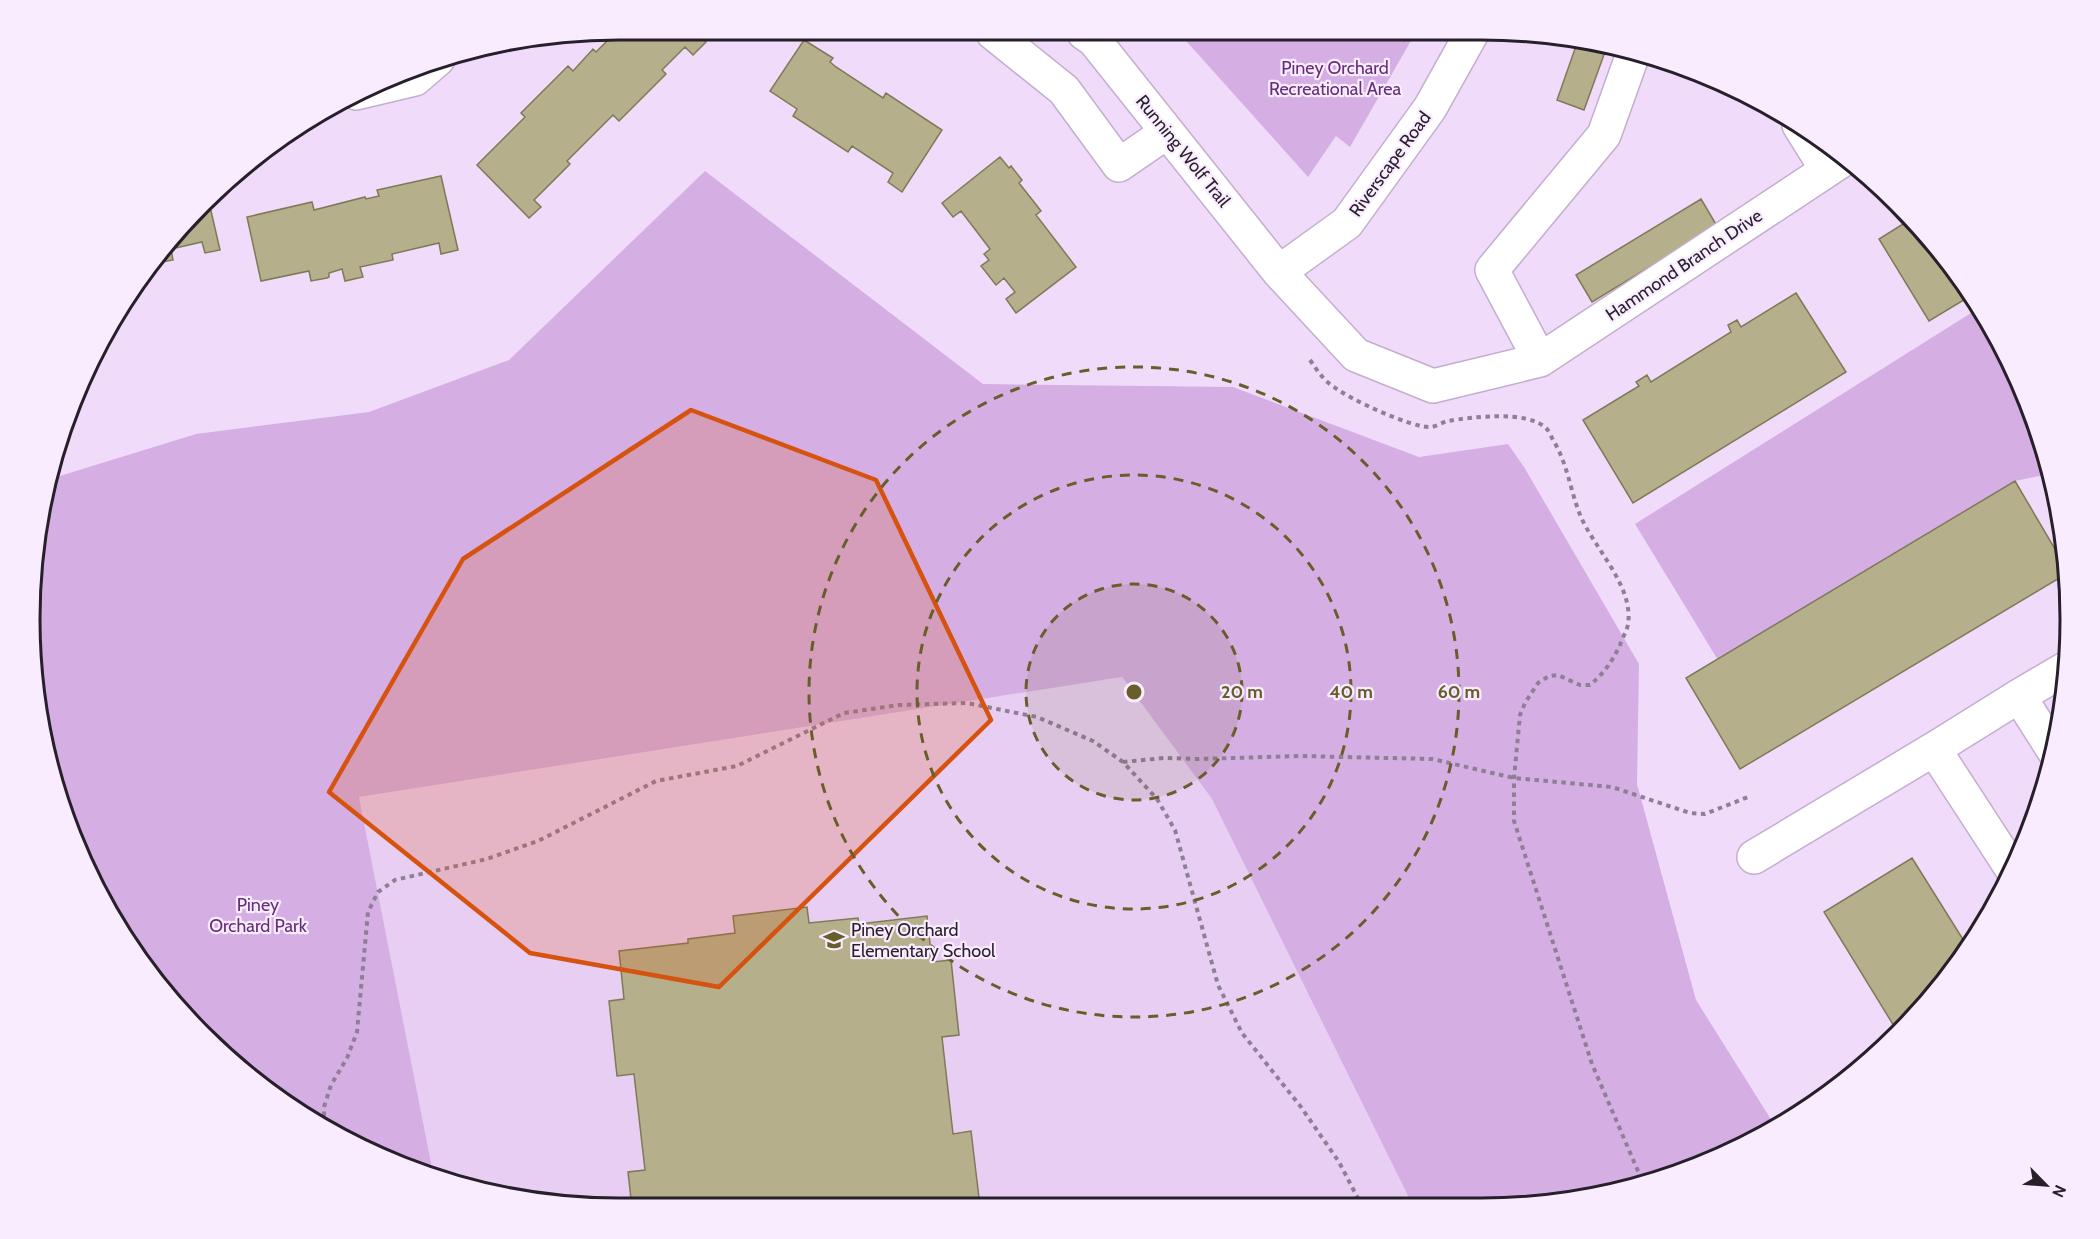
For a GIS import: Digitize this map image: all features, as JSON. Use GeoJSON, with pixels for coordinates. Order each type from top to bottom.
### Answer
{"type":"FeatureCollection","features":[{"type":"Feature","properties":{"kind":"street"},"geometry":{"type":"LineString","coordinates":[[1002,40],[1064,90],[1119,165],[1167,132]]}},
{"type":"Feature","properties":{"kind":"street","name":"Running Wolf Trail"},"geometry":{"type":"LineString","coordinates":[[1094,40],[1279,272]]}},
{"type":"Feature","properties":{"kind":"street","name":"Riverscape Road"},"geometry":{"type":"LineString","coordinates":[[1279,272],[1347,224],[1430,108],[1468,40]]}},
{"type":"Feature","properties":{"kind":"street"},"geometry":{"type":"LineString","coordinates":[[1540,360],[1492,270],[1604,135],[1632,60]]}},
{"type":"Feature","properties":{"kind":"street","name":"Hammond Branch Drive"},"geometry":{"type":"LineString","coordinates":[[1279,272],[1356,356],[1434,386],[1540,360],[1835,164]]}},
{"type":"Feature","properties":{"kind":"street"},"geometry":{"type":"LineString","coordinates":[[1754,857],[2057,674]]}},
{"type":"Feature","properties":{"kind":"street"},"geometry":{"type":"LineString","coordinates":[[2019,696],[2046,739]]}},
{"type":"Feature","properties":{"kind":"street"},"geometry":{"type":"LineString","coordinates":[[1934,749],[2007,860]]}},
{"type":"Feature","properties":{"kind":"path"},"geometry":{"type":"LineString","coordinates":[[1305,353],[1322,377],[1334,387],[1376,410],[1430,427],[1448,421],[1514,417],[1546,428],[1566,465],[1581,516],[1594,541],[1608,560],[1620,585],[1628,607],[1628,625],[1607,670],[1590,685],[1580,685],[1558,675],[1549,676],[1538,683],[1531,692],[1520,715],[1514,778],[1514,821],[1592,1064],[1640,1176]]}},
{"type":"Feature","properties":{"kind":"path"},"geometry":{"type":"LineString","coordinates":[[324,1117],[324,1107],[331,1085],[347,1059],[357,1032],[368,912],[378,892],[395,880],[487,859],[538,841],[656,781],[737,766],[844,713],[899,705],[967,703],[1037,717],[1093,741],[1123,762],[1156,799],[1175,830],[1218,985],[1242,1033],[1301,1107],[1339,1162],[1358,1198]]}},
{"type":"Feature","properties":{"kind":"path"},"geometry":{"type":"LineString","coordinates":[[1123,762],[1164,758],[1300,756],[1432,759],[1514,778],[1612,787],[1690,813],[1705,814],[1748,797]]}},
{"type":"Feature","properties":{"kind":"highlighted area"},"geometry":{"type":"Polygon","coordinates":[[[691,410],[876,480],[991,720],[719,987],[530,953],[329,792],[463,559],[691,410]]]}},
{"type":"Feature","properties":{"kind":"shaded area","name":"Piney Orchard Elementary School"},"geometry":{"type":"Polygon","coordinates":[[[1122,677],[1212,799],[1409,1198],[582,1197],[544,1194],[507,1187],[433,1168],[359,797],[1122,677]]]}},
{"type":"Feature","properties":{"kind":"green space","name":"Piney Orchard Recreational Area"},"geometry":{"type":"Polygon","coordinates":[[[1185,40],[1411,40],[1350,147],[1336,136],[1308,177],[1185,40]]]}},
{"type":"Feature","properties":{"kind":"green space","name":"Piney Orchard Park"},"geometry":{"type":"Polygon","coordinates":[[[705,171],[983,384],[1233,387],[1419,457],[1508,444],[1524,467],[1639,664],[1637,784],[1696,1000],[1771,1120],[1737,1139],[1667,1168],[1593,1187],[1556,1194],[1518,1197],[1409,1198],[1212,799],[1122,677],[359,797],[432,1168],[363,1139],[330,1121],[267,1079],[210,1029],[184,1001],[160,972],[118,909],[85,841],[60,769],[45,695],[42,657],[40,620],[45,544],[59,476],[196,434],[369,412],[509,360],[705,171]]]}},
{"type":"Feature","properties":{"kind":"green space"},"geometry":{"type":"Polygon","coordinates":[[[1971,313],[2000,363],[2029,433],[2041,476],[2015,481],[1721,665],[1635,524],[1971,313]]]}},
{"type":"Feature","properties":{"kind":"building"},"geometry":{"type":"Polygon","coordinates":[[[704,40],[706,42],[693,55],[685,47],[662,70],[666,74],[619,121],[613,115],[567,161],[570,164],[534,200],[541,207],[529,218],[477,165],[525,117],[521,113],[568,66],[573,71],[593,49],[596,52],[607,41],[704,40]]]}},
{"type":"Feature","properties":{"kind":"building"},"geometry":{"type":"Polygon","coordinates":[[[804,40],[833,58],[830,62],[836,67],[883,98],[886,93],[942,130],[902,192],[888,182],[893,173],[852,146],[848,152],[793,116],[797,109],[770,91],[804,40]]]}},
{"type":"Feature","properties":{"kind":"building"},"geometry":{"type":"Polygon","coordinates":[[[1575,49],[1604,54],[1584,110],[1557,100],[1575,49]]]}},
{"type":"Feature","properties":{"kind":"building"},"geometry":{"type":"Polygon","coordinates":[[[1000,157],[1022,180],[1019,183],[1041,211],[1036,215],[1076,267],[1016,313],[1006,299],[1015,292],[1004,278],[996,285],[981,266],[989,260],[984,254],[990,249],[961,211],[953,217],[942,203],[1000,157]]]}},
{"type":"Feature","properties":{"kind":"building"},"geometry":{"type":"Polygon","coordinates":[[[441,176],[458,250],[441,254],[439,243],[392,254],[393,260],[360,267],[363,277],[345,281],[342,269],[329,273],[327,278],[311,281],[309,271],[261,281],[247,217],[312,202],[314,210],[365,197],[366,199],[379,196],[377,190],[441,176]]]}},
{"type":"Feature","properties":{"kind":"building"},"geometry":{"type":"Polygon","coordinates":[[[1701,199],[1717,226],[1592,302],[1576,275],[1701,199]]]}},
{"type":"Feature","properties":{"kind":"building"},"geometry":{"type":"Polygon","coordinates":[[[211,209],[220,250],[205,253],[202,242],[176,248],[211,209]]]}},
{"type":"Feature","properties":{"kind":"building"},"geometry":{"type":"Polygon","coordinates":[[[1903,224],[1940,267],[1963,300],[1929,321],[1879,239],[1903,224]]]}},
{"type":"Feature","properties":{"kind":"building"},"geometry":{"type":"Polygon","coordinates":[[[172,253],[173,260],[164,262],[172,253]]]}},
{"type":"Feature","properties":{"kind":"building"},"geometry":{"type":"Polygon","coordinates":[[[1796,293],[1846,372],[1633,503],[1583,420],[1639,386],[1636,382],[1647,375],[1651,382],[1731,332],[1728,325],[1737,320],[1741,327],[1796,293]]]}},
{"type":"Feature","properties":{"kind":"building"},"geometry":{"type":"Polygon","coordinates":[[[2015,481],[2055,550],[2058,579],[1740,769],[1686,678],[2015,481]]]}},
{"type":"Feature","properties":{"kind":"building"},"geometry":{"type":"Polygon","coordinates":[[[1912,858],[1963,939],[1940,972],[1893,1025],[1824,912],[1912,858]]]}},
{"type":"Feature","properties":{"kind":"building"},"geometry":{"type":"Polygon","coordinates":[[[807,907],[809,923],[858,918],[859,924],[927,916],[932,962],[951,960],[959,1035],[942,1037],[953,1134],[971,1131],[979,1198],[631,1198],[628,1172],[645,1170],[634,1074],[617,1076],[609,1001],[624,999],[619,951],[688,943],[688,939],[735,933],[733,916],[807,907]]]}},
{"type":"Feature","properties":{"kind":"place","name":"Piney Orchard Elementary School"},"geometry":{"type":"Point","coordinates":[834,940]}}]}
